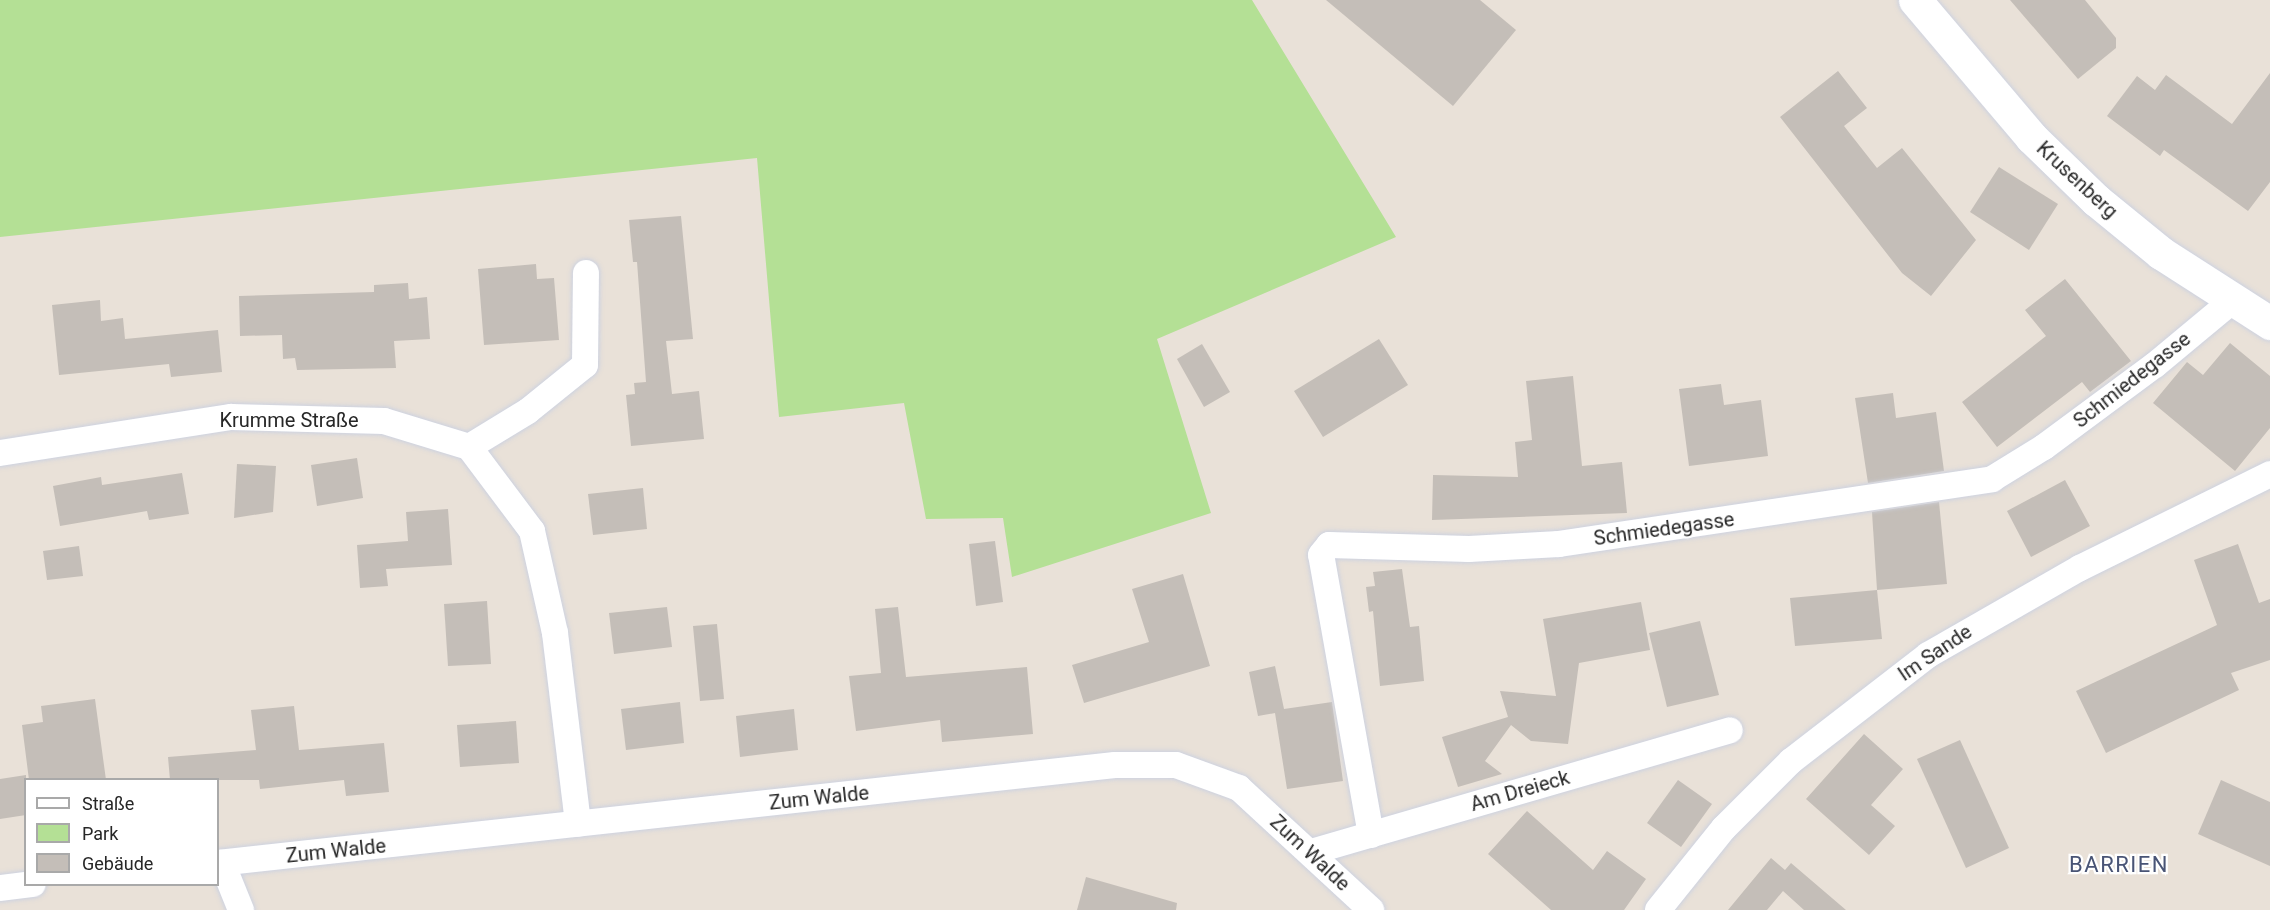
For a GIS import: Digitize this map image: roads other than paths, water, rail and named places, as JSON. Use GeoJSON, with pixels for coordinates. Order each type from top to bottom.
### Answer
{"type":"FeatureCollection","features":[{"type":"Feature","properties":{"kind":"street","name":"Krusenberg"},"geometry":{"type":"LineString","coordinates":[[1915,0],[2031,137],[2096,200],[2161,253],[2270,323]]}},
{"type":"Feature","properties":{"kind":"street"},"geometry":{"type":"LineString","coordinates":[[578,824],[555,633],[532,531],[469,447],[528,411],[585,365],[586,273]]}},
{"type":"Feature","properties":{"kind":"street","name":"Schmiedegasse"},"geometry":{"type":"LineString","coordinates":[[1371,835],[1321,555],[1329,545],[1469,549],[1559,544],[1992,479],[2044,447],[2155,365],[2233,300]]}},
{"type":"Feature","properties":{"kind":"street","name":"Krumme Straße"},"geometry":{"type":"LineString","coordinates":[[0,453],[119,431],[231,417],[384,421],[469,447]]}},
{"type":"Feature","properties":{"kind":"street","name":"Im Sande"},"geometry":{"type":"LineString","coordinates":[[1658,910],[1724,828],[1791,761],[1928,655],[2080,568],[2270,474]]}},
{"type":"Feature","properties":{"kind":"street","name":"Am Dreieck"},"geometry":{"type":"LineString","coordinates":[[1311,852],[1730,730]]}},
{"type":"Feature","properties":{"kind":"street","name":"Zum Walde"},"geometry":{"type":"LineString","coordinates":[[220,863],[1115,765],[1176,765],[1239,788],[1311,852],[1371,910]]}},
{"type":"Feature","properties":{"kind":"street"},"geometry":{"type":"LineString","coordinates":[[220,863],[241,910]]}},
{"type":"Feature","properties":{"kind":"street"},"geometry":{"type":"LineString","coordinates":[[0,888],[24,886]]}},
{"type":"Feature","properties":{"kind":"district","name":"BARRIEN"},"geometry":{"type":"Point","coordinates":[2119,865]}}]}
